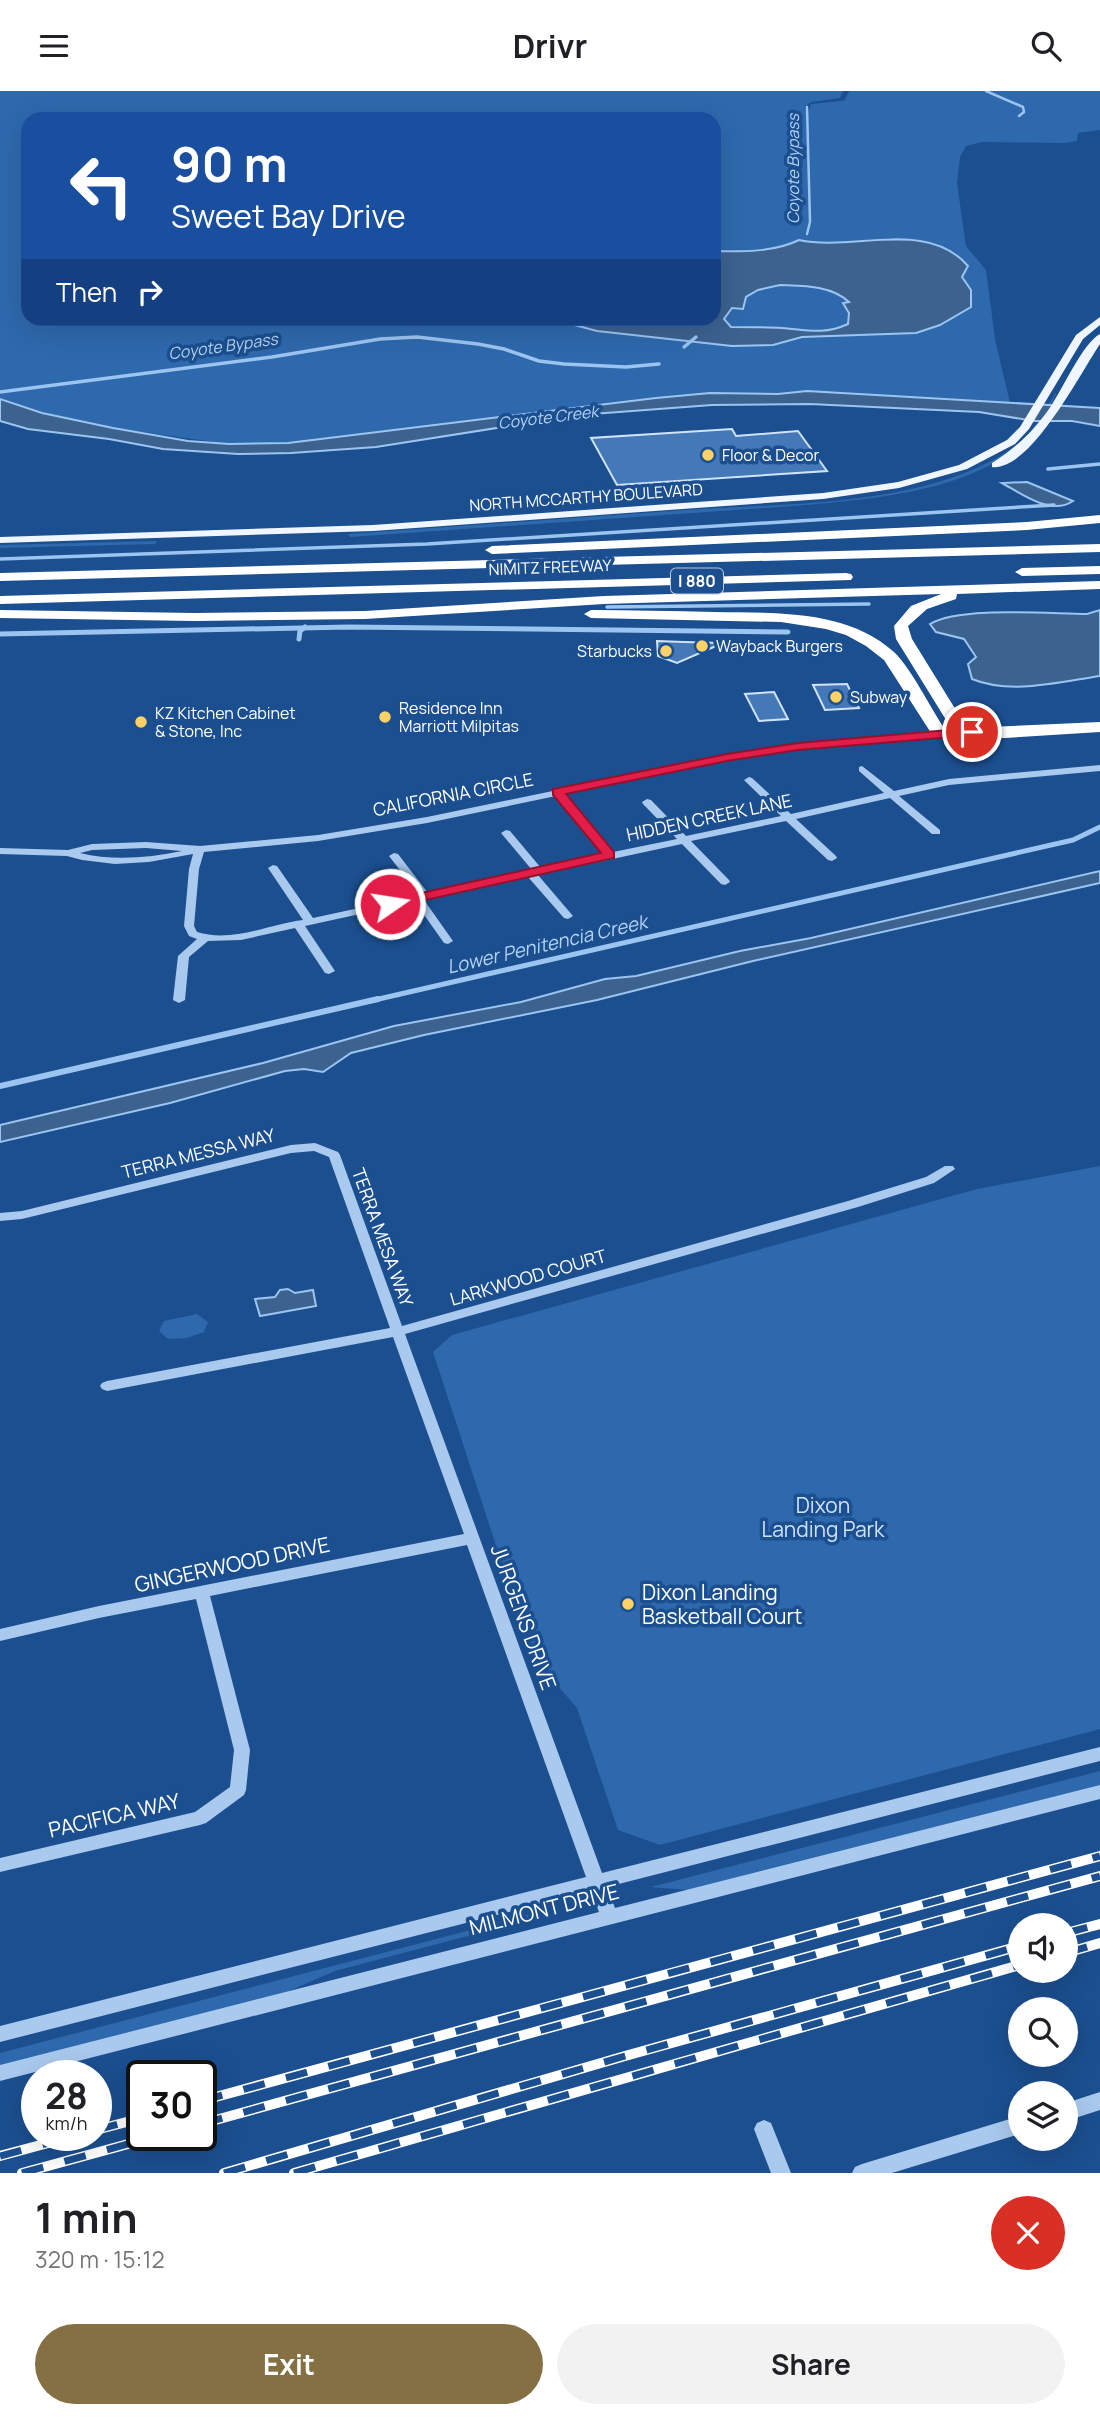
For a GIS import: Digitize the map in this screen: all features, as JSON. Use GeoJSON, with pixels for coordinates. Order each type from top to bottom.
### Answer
{"type":"FeatureCollection","features":[{"type":"Feature","properties":{"kind":"highway"},"geometry":{"type":"LineString","coordinates":[[225,570],[285,558],[1065,523],[1100,519]]}},
{"type":"Feature","properties":{"kind":"highway"},"geometry":{"type":"LineString","coordinates":[[755,557],[1100,540]]}},
{"type":"Feature","properties":{"kind":"highway","name":"NIMITZ FREEWAY"},"geometry":{"type":"LineString","coordinates":[[0,576],[1100,548]]}},
{"type":"Feature","properties":{"kind":"highway"},"geometry":{"type":"LineString","coordinates":[[989,573],[1100,570]]}},
{"type":"Feature","properties":{"kind":"highway","name":"NIMITZ FREEWAY"},"geometry":{"type":"LineString","coordinates":[[0,600],[864,576]]}},
{"type":"Feature","properties":{"kind":"highway"},"geometry":{"type":"LineString","coordinates":[[0,614],[219,617],[435,611],[631,599],[1100,586]]}},
{"type":"Feature","properties":{"kind":"highway"},"geometry":{"type":"LineString","coordinates":[[961,732],[904,639],[901,626],[908,613],[925,603],[951,596],[1100,586]]}},
{"type":"Feature","properties":{"kind":"highway"},"geometry":{"type":"LineString","coordinates":[[435,611],[763,617],[798,619],[830,625],[858,634],[881,647],[939,733]]}},
{"type":"Feature","properties":{"kind":"highway","name":"CALIFORNIA CIRCLE"},"geometry":{"type":"LineString","coordinates":[[961,732],[999,720],[1100,713]]}},
{"type":"Feature","properties":{"kind":"highway","name":"CALIFORNIA CIRCLE"},"geometry":{"type":"LineString","coordinates":[[939,733],[1005,733],[1100,727]]}},
{"type":"Feature","properties":{"kind":"main road","name":"NORTH MCCARTHY BOULEVARD"},"geometry":{"type":"LineString","coordinates":[[1,545],[307,541],[881,489],[933,477],[976,462],[1000,450],[1024,429],[1084,331],[1100,320]]}},
{"type":"Feature","properties":{"kind":"main road"},"geometry":{"type":"LineString","coordinates":[[1084,331],[1100,335]]}},
{"type":"Feature","properties":{"kind":"main road","name":"NORTH MCCARTHY BOULEVARD"},"geometry":{"type":"LineString","coordinates":[[540,521],[830,505],[893,496],[949,483],[992,467],[1027,446],[1041,430],[1100,335]]}},
{"type":"Feature","properties":{"kind":"street","name":"CALIFORNIA CIRCLE"},"geometry":{"type":"LineString","coordinates":[[0,851],[68,853],[87,860],[173,858],[200,849],[374,829],[751,754],[939,733]]}},
{"type":"Feature","properties":{"kind":"street","name":"HIDDEN CREEK LANE"},"geometry":{"type":"LineString","coordinates":[[205,938],[241,937],[949,782],[1100,768]]}},
{"type":"Feature","properties":{"kind":"street"},"geometry":{"type":"LineString","coordinates":[[862,769],[936,832]]}},
{"type":"Feature","properties":{"kind":"street"},"geometry":{"type":"LineString","coordinates":[[749,780],[832,858]]}},
{"type":"Feature","properties":{"kind":"street"},"geometry":{"type":"LineString","coordinates":[[558,792],[610,855]]}},
{"type":"Feature","properties":{"kind":"street"},"geometry":{"type":"LineString","coordinates":[[647,802],[724,881]]}},
{"type":"Feature","properties":{"kind":"street"},"geometry":{"type":"LineString","coordinates":[[506,833],[568,916]]}},
{"type":"Feature","properties":{"kind":"street"},"geometry":{"type":"LineString","coordinates":[[200,849],[194,869],[189,926],[193,934],[205,938]]}},
{"type":"Feature","properties":{"kind":"street"},"geometry":{"type":"LineString","coordinates":[[394,856],[448,941]]}},
{"type":"Feature","properties":{"kind":"street"},"geometry":{"type":"LineString","coordinates":[[273,868],[329,971]]}},
{"type":"Feature","properties":{"kind":"street"},"geometry":{"type":"LineString","coordinates":[[180,1000],[184,956],[205,938]]}},
{"type":"Feature","properties":{"kind":"street","name":"TERRA MESSA WAY"},"geometry":{"type":"LineString","coordinates":[[0,1217],[70,1203],[291,1149],[316,1147],[334,1155]]}},
{"type":"Feature","properties":{"kind":"street","name":"TERRA MESA WAY"},"geometry":{"type":"LineString","coordinates":[[334,1155],[399,1331]]}},
{"type":"Feature","properties":{"kind":"street","name":"LARKWOOD COURT"},"geometry":{"type":"LineString","coordinates":[[107,1386],[274,1357],[399,1331],[853,1205],[930,1180],[949,1169]]}},
{"type":"Feature","properties":{"kind":"street","name":"JURGENS DRIVE"},"geometry":{"type":"LineString","coordinates":[[399,1331],[609,1916]]}},
{"type":"Feature","properties":{"kind":"street","name":"GINGERWOOD DRIVE"},"geometry":{"type":"LineString","coordinates":[[0,1635],[99,1612],[473,1538]]}},
{"type":"Feature","properties":{"kind":"street","name":"PACIFICA WAY"},"geometry":{"type":"LineString","coordinates":[[0,1865],[200,1818],[238,1790],[242,1750],[202,1593]]}},
{"type":"Feature","properties":{"kind":"street","name":"MILMONT DRIVE"},"geometry":{"type":"LineString","coordinates":[[0,2034],[1100,1754]]}},
{"type":"Feature","properties":{"kind":"street","name":"MILMONT DRIVE"},"geometry":{"type":"LineString","coordinates":[[0,2073],[1100,1792]]}},
{"type":"Feature","properties":{"kind":"street"},"geometry":{"type":"LineString","coordinates":[[1078,2108],[1100,2101]]}},
{"type":"Feature","properties":{"kind":"street"},"geometry":{"type":"LineString","coordinates":[[764,2129],[781,2173]]}},
{"type":"Feature","properties":{"kind":"street"},"geometry":{"type":"LineString","coordinates":[[862,2173],[1008,2129]]}},
{"type":"Feature","properties":{"kind":"green space"},"geometry":{"type":"Polygon","coordinates":[[[0,91],[843,91],[840,98],[811,102],[805,107],[808,113],[811,104],[845,100],[849,91],[1100,91],[1100,130],[1078,133],[1077,141],[982,142],[966,146],[960,157],[957,183],[966,246],[986,270],[995,339],[1010,403],[807,391],[778,394],[710,393],[288,443],[229,444],[113,428],[42,413],[0,399],[0,91]]]}},
{"type":"Feature","properties":{"kind":"green space"},"geometry":{"type":"Polygon","coordinates":[[[1056,392],[1042,418],[1022,443],[995,462],[964,477],[894,495],[793,506],[350,537],[348,534],[807,503],[890,493],[930,485],[967,472],[1011,449],[1027,435],[1056,392]]]}},
{"type":"Feature","properties":{"kind":"green space"},"geometry":{"type":"Polygon","coordinates":[[[157,541],[155,544],[0,548],[0,545],[157,541]]]}},
{"type":"Feature","properties":{"kind":"green space","name":"Dixon Landing Park"},"geometry":{"type":"Polygon","coordinates":[[[1100,1166],[1100,1729],[660,1845],[618,1830],[577,1708],[532,1656],[433,1352],[452,1335],[977,1189],[1100,1166]]]}},
{"type":"Feature","properties":{"kind":"green space"},"geometry":{"type":"Polygon","coordinates":[[[197,1314],[208,1322],[204,1332],[187,1338],[168,1339],[159,1331],[164,1321],[197,1314]]]}},
{"type":"Feature","properties":{"kind":"green space"},"geometry":{"type":"Polygon","coordinates":[[[1100,1771],[1100,1789],[688,1890],[651,1887],[1100,1771]]]}},
{"type":"Feature","properties":{"kind":"green space"},"geometry":{"type":"Polygon","coordinates":[[[547,1910],[550,1913],[335,1971],[252,2007],[53,2060],[21,2060],[21,2068],[0,2074],[0,2053],[547,1910]]]}},
{"type":"Feature","properties":{"kind":"water"},"geometry":{"type":"Polygon","coordinates":[[[888,239],[932,243],[951,252],[968,266],[962,277],[971,290],[971,307],[940,325],[916,333],[802,337],[773,345],[732,346],[597,331],[578,326],[721,326],[721,251],[779,247],[799,240],[820,243],[888,239]],[[780,285],[758,290],[746,297],[743,309],[732,308],[724,319],[731,327],[815,331],[831,330],[848,324],[849,313],[843,303],[849,302],[834,292],[816,287],[780,285]]]}},
{"type":"Feature","properties":{"kind":"water","name":"Coyote Creek"},"geometry":{"type":"Polygon","coordinates":[[[807,391],[1100,408],[1100,426],[1072,421],[1034,421],[979,412],[810,404],[712,405],[579,415],[376,447],[238,454],[163,449],[28,429],[0,421],[0,399],[42,413],[188,441],[229,444],[288,443],[656,398],[710,393],[778,394],[807,391]]]}},
{"type":"Feature","properties":{"kind":"water"},"geometry":{"type":"Polygon","coordinates":[[[1027,482],[1073,501],[1064,505],[1046,505],[1002,483],[1027,482]]]}},
{"type":"Feature","properties":{"kind":"water"},"geometry":{"type":"Polygon","coordinates":[[[1100,610],[1100,676],[1035,686],[1003,686],[972,679],[968,664],[976,657],[964,639],[936,632],[930,624],[944,618],[983,613],[1087,614],[1100,610]]]}},
{"type":"Feature","properties":{"kind":"water"},"geometry":{"type":"Polygon","coordinates":[[[1100,871],[1100,883],[753,961],[597,1000],[424,1035],[351,1053],[323,1072],[304,1069],[285,1071],[170,1103],[0,1142],[0,1125],[263,1063],[394,1026],[521,1002],[605,979],[636,976],[740,951],[811,938],[1100,871]]]}},
{"type":"Feature","properties":{"kind":"water"},"geometry":{"type":"Polygon","coordinates":[[[288,1289],[295,1293],[313,1290],[316,1306],[260,1316],[255,1299],[275,1297],[280,1290],[288,1289]]]}},
{"type":"Feature","properties":{"kind":"building","name":"Floor & Decor"},"geometry":{"type":"Polygon","coordinates":[[[732,429],[736,436],[798,431],[827,471],[617,485],[591,438],[732,429]]]}},
{"type":"Feature","properties":{"kind":"building"},"geometry":{"type":"Polygon","coordinates":[[[657,641],[723,643],[677,663],[658,656],[657,641]]]}},
{"type":"Feature","properties":{"kind":"building","name":"Subway"},"geometry":{"type":"Polygon","coordinates":[[[847,684],[859,708],[825,710],[813,685],[847,684]]]}},
{"type":"Feature","properties":{"kind":"building"},"geometry":{"type":"Polygon","coordinates":[[[774,692],[788,719],[759,721],[745,694],[774,692]]]}},
{"type":"Feature","properties":{"kind":"waterway"},"geometry":{"type":"LineString","coordinates":[[986,91],[1023,107],[1024,112],[1019,116]]}},
{"type":"Feature","properties":{"kind":"waterway","name":"Coyote Bypass"},"geometry":{"type":"LineString","coordinates":[[807,107],[810,222],[807,234]]}},
{"type":"Feature","properties":{"kind":"waterway","name":"Coyote Bypass"},"geometry":{"type":"LineString","coordinates":[[0,392],[272,357],[380,339],[417,337],[478,344],[504,349],[539,361],[564,364],[626,367],[659,364]]}},
{"type":"Feature","properties":{"kind":"waterway","name":"Coyote Bypass"},"geometry":{"type":"LineString","coordinates":[[684,347],[696,337]]}},
{"type":"Feature","properties":{"kind":"waterway"},"geometry":{"type":"LineString","coordinates":[[1048,469],[1100,464]]}},
{"type":"Feature","properties":{"kind":"waterway"},"geometry":{"type":"LineString","coordinates":[[0,559],[427,544],[1054,505]]}},
{"type":"Feature","properties":{"kind":"waterway"},"geometry":{"type":"LineString","coordinates":[[607,607],[869,604]]}},
{"type":"Feature","properties":{"kind":"waterway"},"geometry":{"type":"LineString","coordinates":[[0,634],[304,628]]}},
{"type":"Feature","properties":{"kind":"waterway"},"geometry":{"type":"LineString","coordinates":[[299,639],[300,631],[304,628]]}},
{"type":"Feature","properties":{"kind":"waterway"},"geometry":{"type":"LineString","coordinates":[[304,628],[788,632]]}},
{"type":"Feature","properties":{"kind":"waterway","name":"Lower Penitencia Creek"},"geometry":{"type":"LineString","coordinates":[[370,1001],[1073,840],[1100,827]]}},
{"type":"Feature","properties":{"kind":"waterway","name":"Lower Penitencia Creek"},"geometry":{"type":"LineString","coordinates":[[0,1086],[378,999]]}},
{"type":"Feature","properties":{"kind":"railway"},"geometry":{"type":"LineString","coordinates":[[217,2097],[1100,1856]]}},
{"type":"Feature","properties":{"kind":"railway"},"geometry":{"type":"LineString","coordinates":[[217,2120],[1100,1876]]}},
{"type":"Feature","properties":{"kind":"railway"},"geometry":{"type":"LineString","coordinates":[[1078,1930],[1100,1924]]}},
{"type":"Feature","properties":{"kind":"railway"},"geometry":{"type":"LineString","coordinates":[[1078,1949],[1100,1943]]}},
{"type":"Feature","properties":{"kind":"railway"},"geometry":{"type":"LineString","coordinates":[[224,2173],[625,2056],[1008,1949]]}},
{"type":"Feature","properties":{"kind":"railway"},"geometry":{"type":"LineString","coordinates":[[294,2173],[1008,1968]]}},
{"type":"Feature","properties":{"kind":"railway"},"geometry":{"type":"LineString","coordinates":[[112,2126],[126,2122]]}},
{"type":"Feature","properties":{"kind":"railway"},"geometry":{"type":"LineString","coordinates":[[22,2173],[126,2145]]}},
{"type":"Feature","properties":{"kind":"railway"},"geometry":{"type":"LineString","coordinates":[[0,2156],[21,2150]]}},
{"type":"Feature","properties":{"kind":"place","name":"Floor & Decor"},"geometry":{"type":"Point","coordinates":[708,455]}},
{"type":"Feature","properties":{"kind":"place","name":"Wayback Burgers"},"geometry":{"type":"Point","coordinates":[702,646]}},
{"type":"Feature","properties":{"kind":"place","name":"Starbucks"},"geometry":{"type":"Point","coordinates":[666,651]}},
{"type":"Feature","properties":{"kind":"place","name":"Subway"},"geometry":{"type":"Point","coordinates":[836,697]}},
{"type":"Feature","properties":{"kind":"place","name":"Residence Inn Marriott Milpitas"},"geometry":{"type":"Point","coordinates":[385,717]}},
{"type":"Feature","properties":{"kind":"place","name":"KZ Kitchen Cabinet & Stone, Inc"},"geometry":{"type":"Point","coordinates":[141,722]}},
{"type":"Feature","properties":{"kind":"place","name":"Dixon Landing Basketball Court"},"geometry":{"type":"Point","coordinates":[628,1604]}},
{"type":"Feature","properties":{"kind":"route"},"geometry":{"type":"LineString","coordinates":[[390,904],[610,855],[558,792],[727,758],[798,747],[972,732]]}}]}
